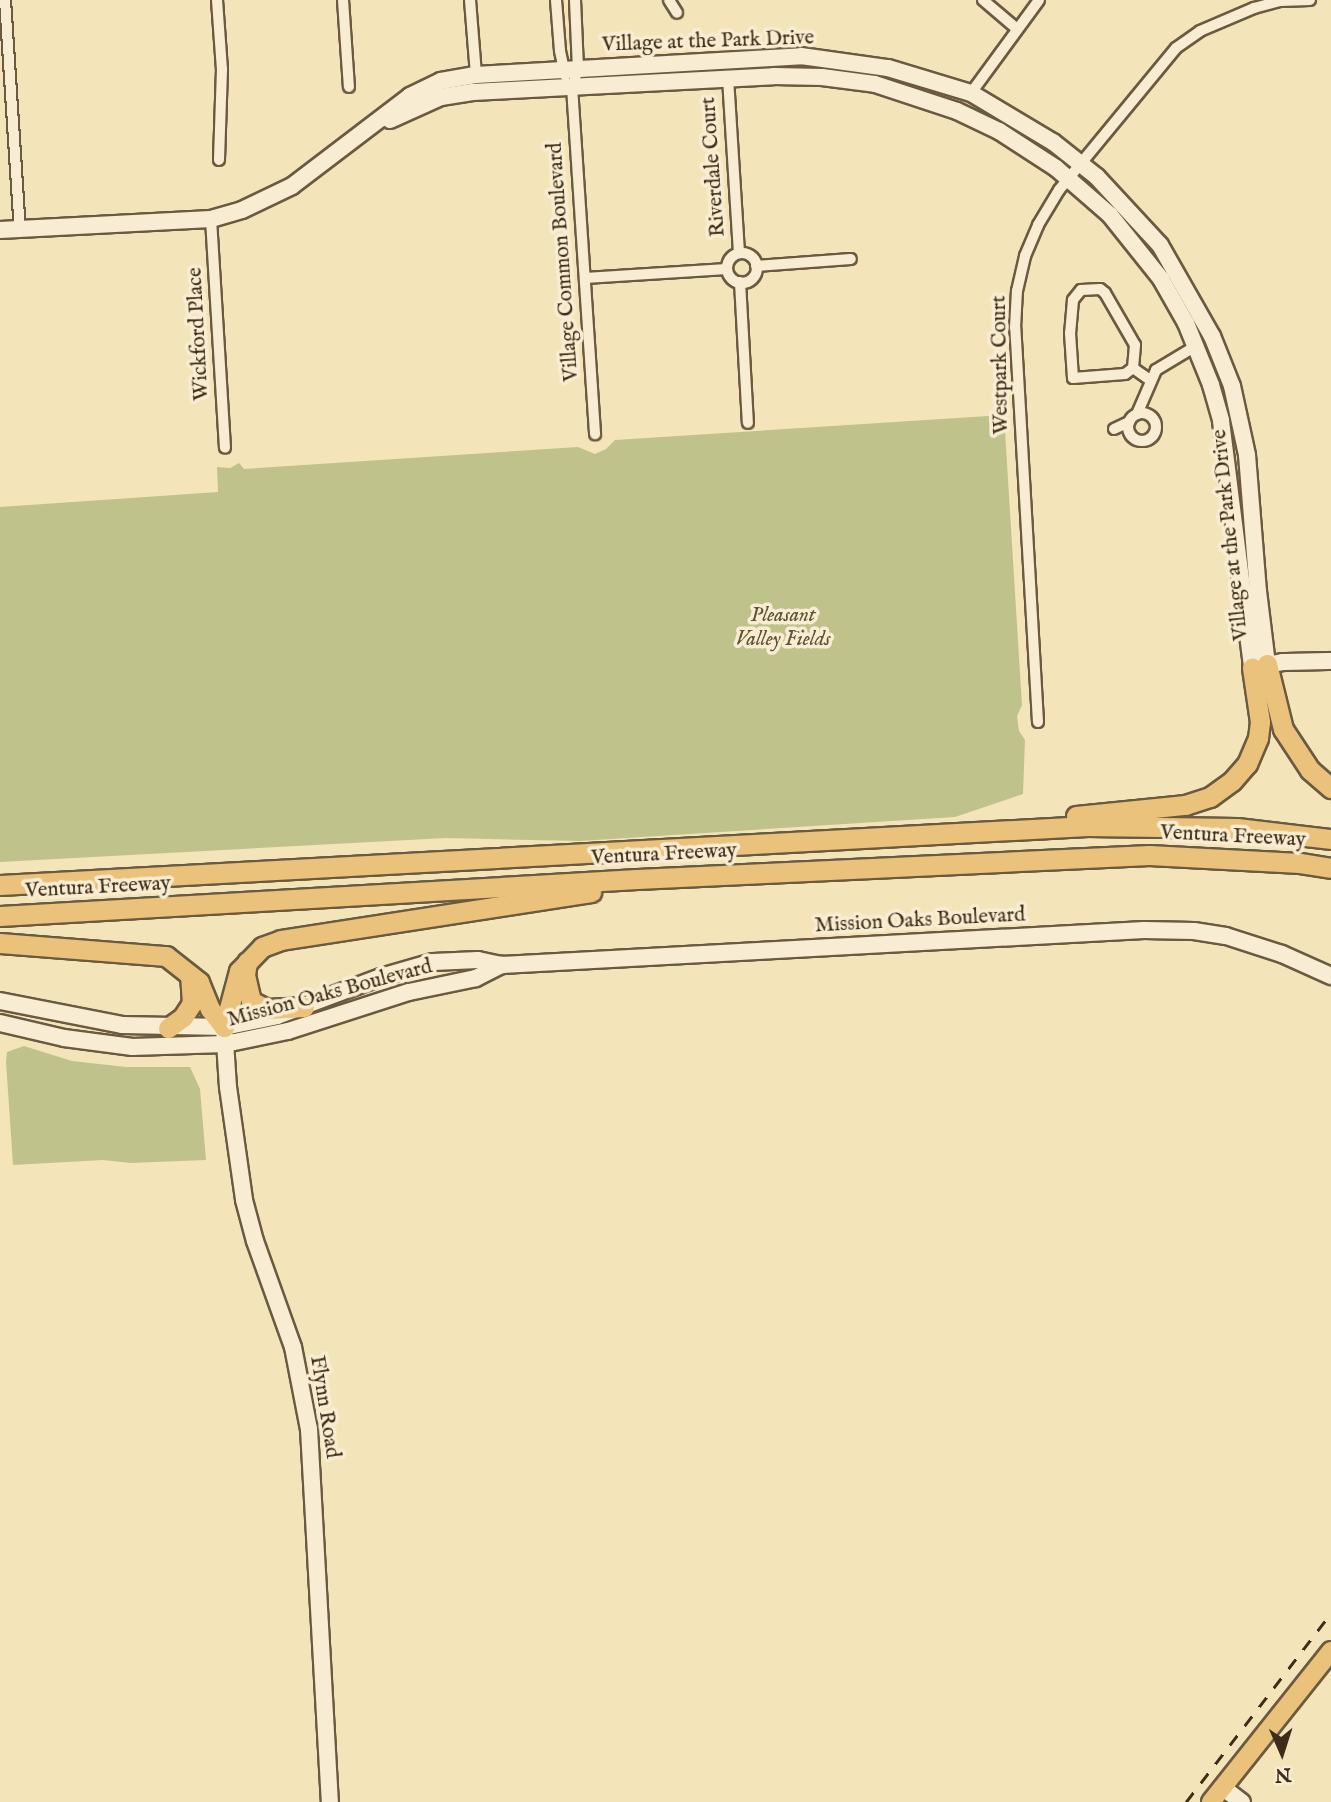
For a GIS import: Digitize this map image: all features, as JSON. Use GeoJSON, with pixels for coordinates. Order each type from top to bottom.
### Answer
{"type":"FeatureCollection","features":[{"type":"Feature","properties":{"kind":"highway"},"geometry":{"type":"LineString","coordinates":[[1260,666],[1293,747],[1310,770],[1331,788]]}},
{"type":"Feature","properties":{"kind":"highway"},"geometry":{"type":"LineString","coordinates":[[968,832],[1093,813],[1185,805],[1210,797],[1239,774],[1258,738],[1260,666]]}},
{"type":"Feature","properties":{"kind":"highway","name":"Ventura Freeway"},"geometry":{"type":"LineString","coordinates":[[0,885],[968,832],[1163,825],[1237,828],[1331,839]]}},
{"type":"Feature","properties":{"kind":"highway","name":"Ventura Freeway"},"geometry":{"type":"LineString","coordinates":[[0,916],[694,876],[1149,855],[1288,862],[1331,868]]}},
{"type":"Feature","properties":{"kind":"highway"},"geometry":{"type":"LineString","coordinates":[[225,1036],[233,984],[248,958],[262,947],[281,940],[694,876]]}},
{"type":"Feature","properties":{"kind":"highway"},"geometry":{"type":"LineString","coordinates":[[0,943],[166,956],[189,971],[199,982],[225,1036]]}},
{"type":"Feature","properties":{"kind":"highway"},"geometry":{"type":"LineString","coordinates":[[248,958],[245,975],[251,1001],[267,1009],[304,1007]]}},
{"type":"Feature","properties":{"kind":"highway"},"geometry":{"type":"LineString","coordinates":[[168,1028],[183,1017],[192,1003],[194,992],[189,971]]}},
{"type":"Feature","properties":{"kind":"main road"},"geometry":{"type":"LineString","coordinates":[[1216,1795],[1331,1651]]}},
{"type":"Feature","properties":{"kind":"street"},"geometry":{"type":"LineString","coordinates":[[5,0],[6,82],[20,230]]}},
{"type":"Feature","properties":{"kind":"street"},"geometry":{"type":"LineString","coordinates":[[218,0],[222,69],[219,160]]}},
{"type":"Feature","properties":{"kind":"street"},"geometry":{"type":"LineString","coordinates":[[343,0],[349,87]]}},
{"type":"Feature","properties":{"kind":"street"},"geometry":{"type":"LineString","coordinates":[[470,0],[476,75]]}},
{"type":"Feature","properties":{"kind":"street","name":"Village Common Boulevard"},"geometry":{"type":"LineString","coordinates":[[556,0],[572,87],[595,434]]}},
{"type":"Feature","properties":{"kind":"street","name":"Village Common Boulevard"},"geometry":{"type":"LineString","coordinates":[[570,69],[575,0]]}},
{"type":"Feature","properties":{"kind":"street"},"geometry":{"type":"LineString","coordinates":[[669,0],[677,13]]}},
{"type":"Feature","properties":{"kind":"street"},"geometry":{"type":"LineString","coordinates":[[983,0],[1016,28]]}},
{"type":"Feature","properties":{"kind":"street"},"geometry":{"type":"LineString","coordinates":[[971,93],[1038,0]]}},
{"type":"Feature","properties":{"kind":"street","name":"Westpark Court"},"geometry":{"type":"LineString","coordinates":[[1038,722],[1015,342],[1016,303],[1025,256],[1038,225],[1068,177],[1176,48],[1200,31],[1227,18],[1280,1],[1310,0]]}},
{"type":"Feature","properties":{"kind":"street","name":"Village at the Park Drive"},"geometry":{"type":"LineString","coordinates":[[0,230],[211,219],[242,210],[292,187],[410,96],[441,81],[476,75],[801,56],[888,68],[971,93],[1053,142],[1080,163],[1141,222],[1160,245],[1196,305],[1223,360],[1247,455],[1258,591],[1260,666]]}},
{"type":"Feature","properties":{"kind":"street","name":"Village at the Park Drive"},"geometry":{"type":"LineString","coordinates":[[363,133],[441,97],[473,92],[728,78],[822,77],[895,90],[957,111],[999,131],[1068,177],[1110,215],[1139,249],[1175,302],[1211,385],[1223,432],[1260,666]]}},
{"type":"Feature","properties":{"kind":"street","name":"Riverdale Court"},"geometry":{"type":"LineString","coordinates":[[728,78],[739,253]]}},
{"type":"Feature","properties":{"kind":"street","name":"Wickford Place"},"geometry":{"type":"LineString","coordinates":[[211,219],[225,448]]}},
{"type":"Feature","properties":{"kind":"street"},"geometry":{"type":"LineString","coordinates":[[739,253],[749,255],[756,266],[751,279],[740,282],[730,277],[727,269],[729,260],[739,253]]}},
{"type":"Feature","properties":{"kind":"street"},"geometry":{"type":"LineString","coordinates":[[756,266],[851,259]]}},
{"type":"Feature","properties":{"kind":"street"},"geometry":{"type":"LineString","coordinates":[[585,278],[727,269]]}},
{"type":"Feature","properties":{"kind":"street"},"geometry":{"type":"LineString","coordinates":[[740,282],[748,423]]}},
{"type":"Feature","properties":{"kind":"street"},"geometry":{"type":"LineString","coordinates":[[1100,289],[1105,293],[1135,345],[1133,368],[1125,374],[1073,378],[1072,311],[1075,294],[1081,290],[1100,289]]}},
{"type":"Feature","properties":{"kind":"street"},"geometry":{"type":"LineString","coordinates":[[1136,421],[1156,370],[1171,358],[1196,346]]}},
{"type":"Feature","properties":{"kind":"street"},"geometry":{"type":"LineString","coordinates":[[1133,368],[1150,380]]}},
{"type":"Feature","properties":{"kind":"street"},"geometry":{"type":"LineString","coordinates":[[1260,666],[1331,661]]}},
{"type":"Feature","properties":{"kind":"street","name":"Mission Oaks Boulevard"},"geometry":{"type":"LineString","coordinates":[[0,1001],[89,1021],[225,1036],[256,1022],[304,1007],[381,977],[433,962],[478,960],[502,965],[1089,933],[1194,930],[1226,936],[1282,954],[1331,976]]}},
{"type":"Feature","properties":{"kind":"street","name":"Mission Oaks Boulevard"},"geometry":{"type":"LineString","coordinates":[[0,1023],[64,1038],[132,1047],[288,1031],[409,992],[476,978],[502,965]]}},
{"type":"Feature","properties":{"kind":"street","name":"Flynn Road"},"geometry":{"type":"LineString","coordinates":[[225,1036],[244,1200],[255,1241],[293,1347],[309,1429],[330,1802]]}},
{"type":"Feature","properties":{"kind":"street"},"geometry":{"type":"LineString","coordinates":[[1216,1795],[1242,1802]]}},
{"type":"Feature","properties":{"kind":"green space","name":"Pleasant Valley Fields"},"geometry":{"type":"Polygon","coordinates":[[[1004,415],[1022,705],[1017,716],[1019,731],[1025,740],[1023,794],[955,817],[580,841],[446,838],[0,862],[0,507],[218,492],[217,467],[230,468],[239,463],[244,469],[578,447],[595,454],[606,449],[615,440],[1004,415]]]}},
{"type":"Feature","properties":{"kind":"green space"},"geometry":{"type":"Polygon","coordinates":[[[24,1046],[72,1061],[126,1067],[190,1067],[200,1089],[206,1160],[130,1163],[103,1160],[13,1165],[6,1062],[7,1052],[24,1046]]]}},
{"type":"Feature","properties":{"kind":"railway"},"geometry":{"type":"LineString","coordinates":[[1186,1802],[1331,1613]]}}]}
